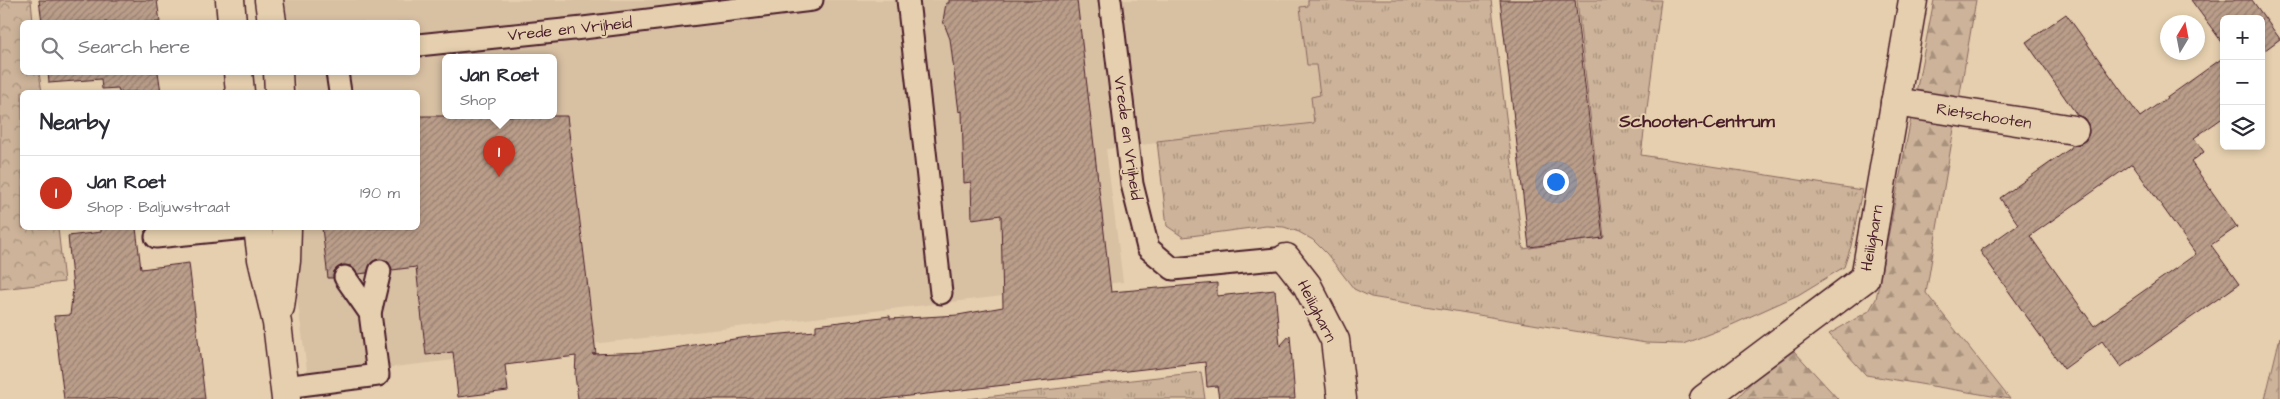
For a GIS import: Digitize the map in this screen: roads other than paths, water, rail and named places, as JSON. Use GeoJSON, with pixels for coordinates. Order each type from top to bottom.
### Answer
{"type":"FeatureCollection","features":[{"type":"Feature","properties":{"kind":"street"},"geometry":{"type":"LineString","coordinates":[[230,0],[232,20]]}},
{"type":"Feature","properties":{"kind":"street"},"geometry":{"type":"LineString","coordinates":[[269,0],[272,20]]}},
{"type":"Feature","properties":{"kind":"street","name":"Heiligharn"},"geometry":{"type":"LineString","coordinates":[[1704,399],[1865,278],[1913,0]]}},
{"type":"Feature","properties":{"kind":"street"},"geometry":{"type":"LineString","coordinates":[[238,75],[240,90]]}},
{"type":"Feature","properties":{"kind":"street"},"geometry":{"type":"LineString","coordinates":[[278,75],[279,90]]}},
{"type":"Feature","properties":{"kind":"street","name":"Rietschooten"},"geometry":{"type":"LineString","coordinates":[[1895,102],[2074,130]]}},
{"type":"Feature","properties":{"kind":"street"},"geometry":{"type":"LineString","coordinates":[[258,230],[262,259],[277,323],[286,393]]}},
{"type":"Feature","properties":{"kind":"street"},"geometry":{"type":"LineString","coordinates":[[277,323],[286,261],[287,230]]}},
{"type":"Feature","properties":{"kind":"street","name":"Heiligharn"},"geometry":{"type":"LineString","coordinates":[[1286,258],[1307,285],[1334,340],[1342,399]]}},
{"type":"Feature","properties":{"kind":"lane","name":"Vrede en Vrijheid"},"geometry":{"type":"LineString","coordinates":[[420,45],[583,28],[812,0]]}},
{"type":"Feature","properties":{"kind":"lane"},"geometry":{"type":"LineString","coordinates":[[908,0],[941,293]]}},
{"type":"Feature","properties":{"kind":"lane","name":"Vrede en Vrijheid"},"geometry":{"type":"LineString","coordinates":[[1110,0],[1132,184],[1148,248],[1173,269],[1286,258]]}},
{"type":"Feature","properties":{"kind":"lane"},"geometry":{"type":"LineString","coordinates":[[337,75],[340,90]]}},
{"type":"Feature","properties":{"kind":"lane"},"geometry":{"type":"LineString","coordinates":[[156,237],[225,230]]}},
{"type":"Feature","properties":{"kind":"lane"},"geometry":{"type":"LineString","coordinates":[[286,393],[378,376],[370,313],[380,271]]}},
{"type":"Feature","properties":{"kind":"lane"},"geometry":{"type":"LineString","coordinates":[[345,277],[370,313]]}},
{"type":"Feature","properties":{"kind":"place","name":"Jan Roet"},"geometry":{"type":"Point","coordinates":[499,177]}},
{"type":"Feature","properties":{"kind":"district","name":"Schooten-Centrum"},"geometry":{"type":"Point","coordinates":[1697,121]}}]}
